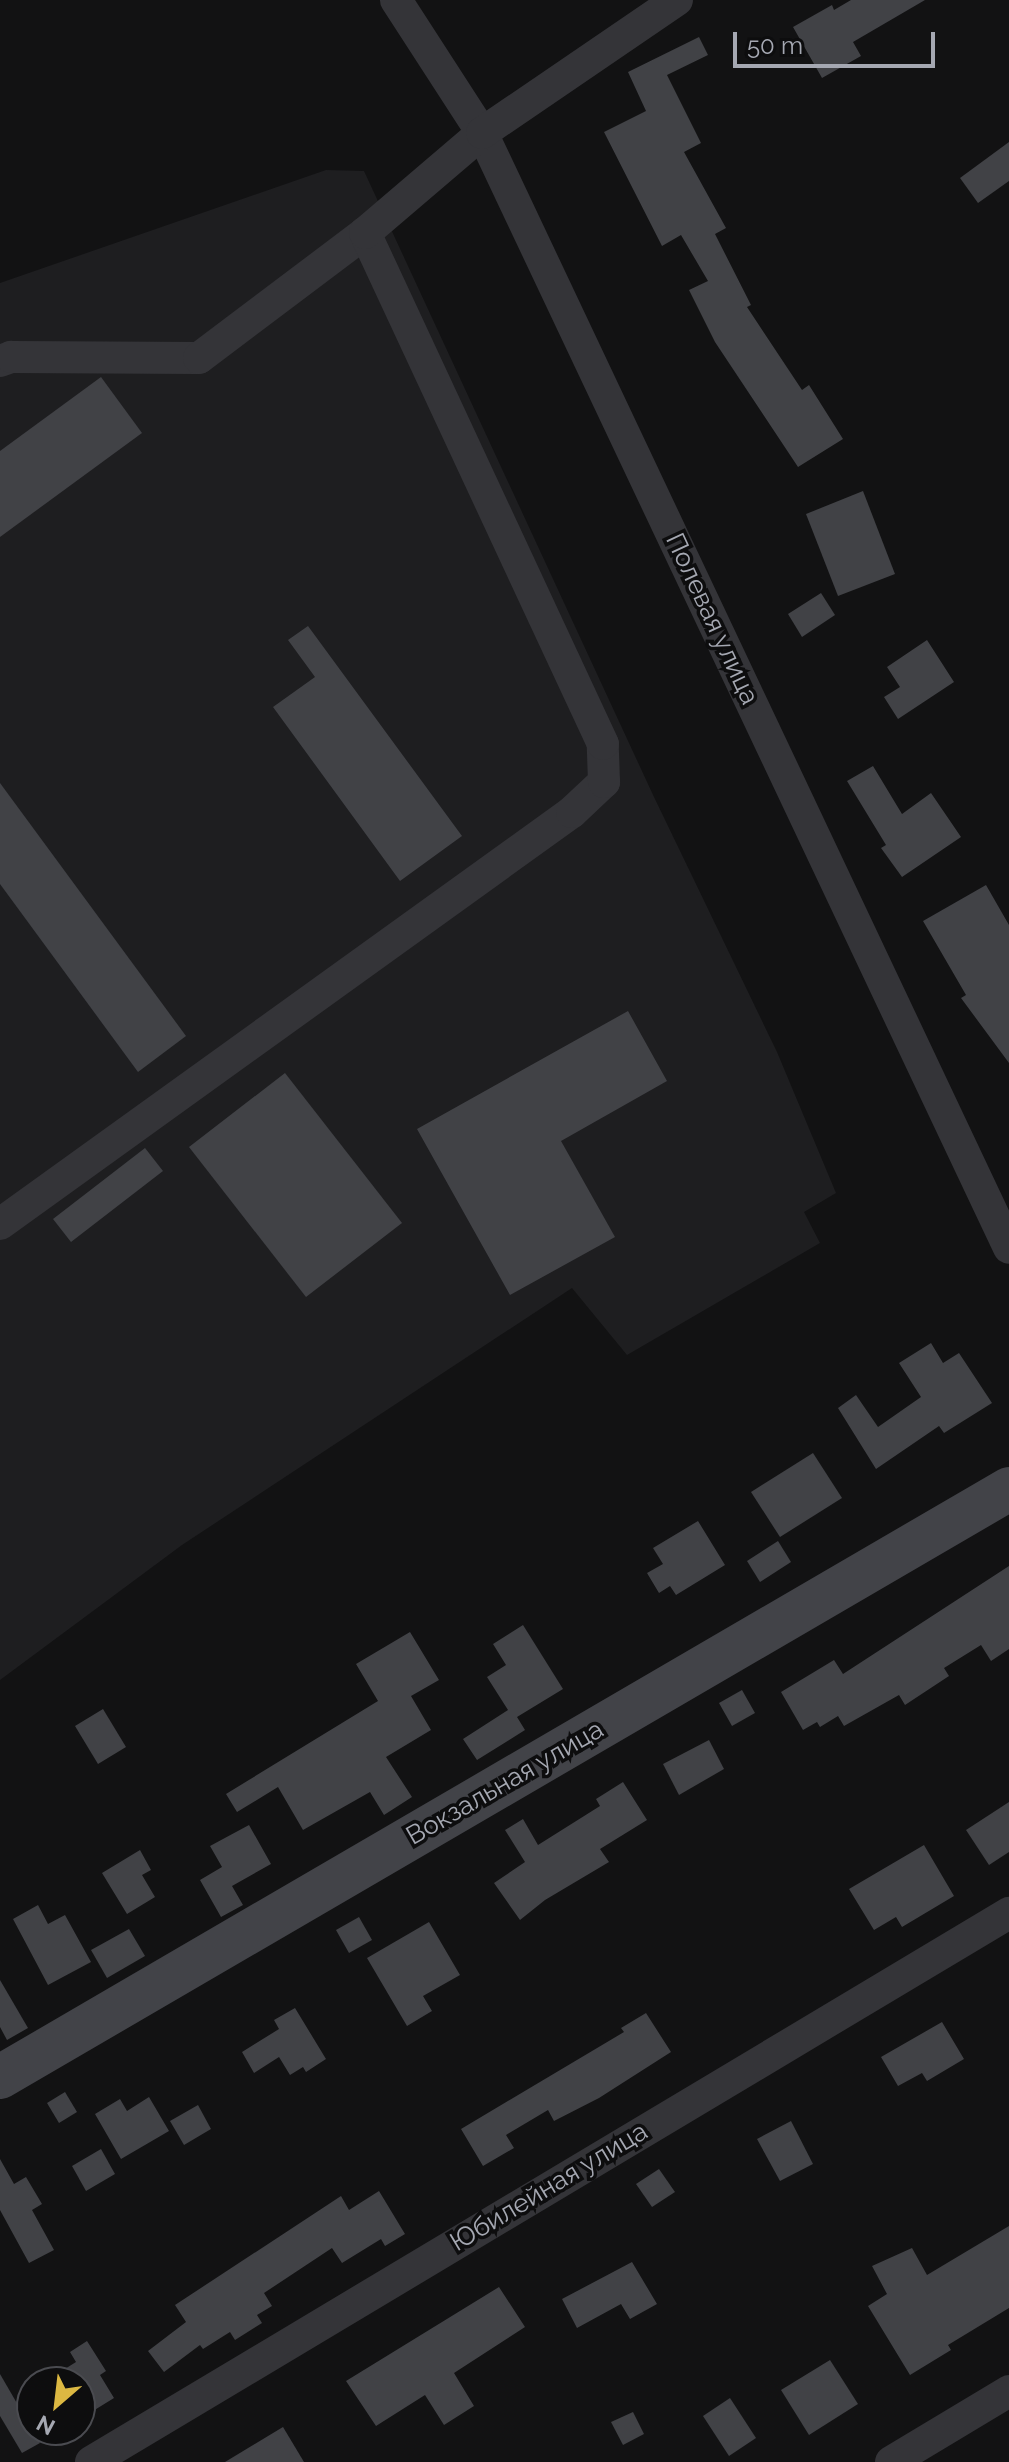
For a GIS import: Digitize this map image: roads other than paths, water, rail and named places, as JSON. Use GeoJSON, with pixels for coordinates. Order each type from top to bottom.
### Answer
{"type":"FeatureCollection","features":[{"type":"Feature","properties":{"kind":"street","name":"Полевая улица"},"geometry":{"type":"LineString","coordinates":[[396,0],[482,133],[1009,1248]]}},
{"type":"Feature","properties":{"kind":"street"},"geometry":{"type":"LineString","coordinates":[[0,361],[11,357],[199,358],[365,233],[482,133],[677,0]]}},
{"type":"Feature","properties":{"kind":"street"},"geometry":{"type":"LineString","coordinates":[[0,1224],[572,812],[604,782],[603,744],[365,233]]}},
{"type":"Feature","properties":{"kind":"street","name":"Вокзальная улица"},"geometry":{"type":"LineString","coordinates":[[0,2077],[1009,1489]]}},
{"type":"Feature","properties":{"kind":"street","name":"Юбилейная улица"},"geometry":{"type":"LineString","coordinates":[[91,2462],[1009,1913]]}},
{"type":"Feature","properties":{"kind":"street"},"geometry":{"type":"LineString","coordinates":[[891,2462],[1009,2391]]}}]}
